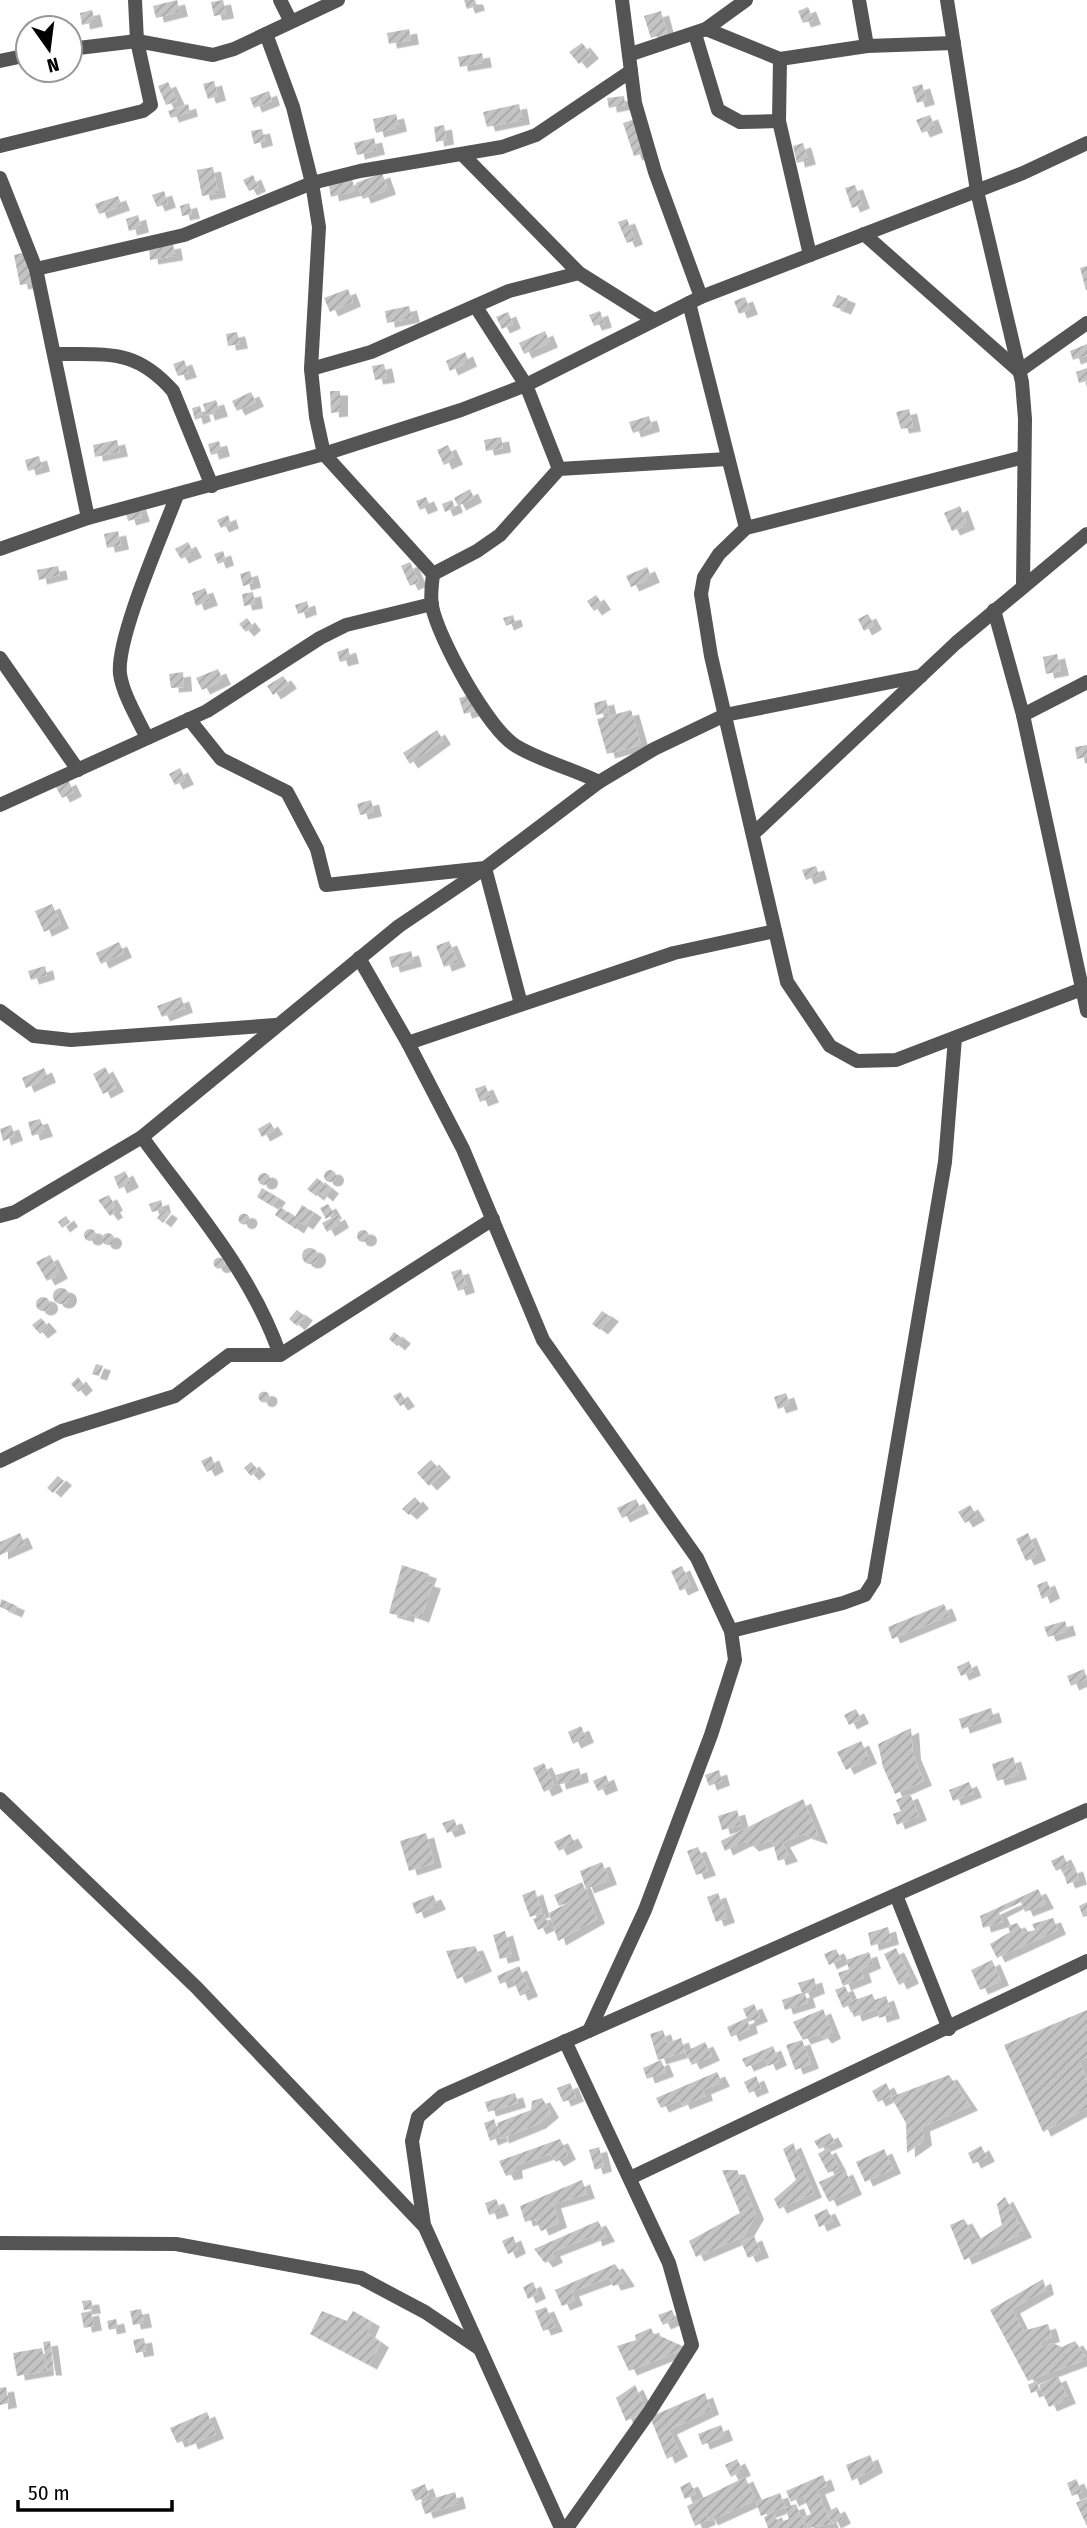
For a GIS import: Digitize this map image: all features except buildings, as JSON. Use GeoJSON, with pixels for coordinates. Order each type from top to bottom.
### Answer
{"type":"FeatureCollection","features":[{"type":"Feature","properties":{"kind":"street"},"geometry":{"type":"LineString","coordinates":[[0,146],[144,111],[150,105],[137,41],[135,0]]}},
{"type":"Feature","properties":{"kind":"street"},"geometry":{"type":"LineString","coordinates":[[280,0],[290,20]]}},
{"type":"Feature","properties":{"kind":"street"},"geometry":{"type":"LineString","coordinates":[[84,47],[137,41],[213,55],[266,34],[290,20],[338,0]]}},
{"type":"Feature","properties":{"kind":"street"},"geometry":{"type":"LineString","coordinates":[[622,0],[631,54],[635,103],[695,300],[727,459],[746,528]]}},
{"type":"Feature","properties":{"kind":"street"},"geometry":{"type":"LineString","coordinates":[[631,54],[700,31],[746,0]]}},
{"type":"Feature","properties":{"kind":"street"},"geometry":{"type":"LineString","coordinates":[[859,0],[867,46]]}},
{"type":"Feature","properties":{"kind":"street"},"geometry":{"type":"LineString","coordinates":[[947,0],[977,191],[1019,371],[1025,419],[1023,585]]}},
{"type":"Feature","properties":{"kind":"street"},"geometry":{"type":"LineString","coordinates":[[700,31],[779,59],[867,46],[954,43]]}},
{"type":"Feature","properties":{"kind":"street"},"geometry":{"type":"LineString","coordinates":[[700,31],[718,110],[740,122],[779,121]]}},
{"type":"Feature","properties":{"kind":"street"},"geometry":{"type":"LineString","coordinates":[[266,34],[293,107],[312,183],[319,227],[311,369],[324,454],[433,574],[432,604],[441,632],[482,709],[500,735],[518,747],[599,782]]}},
{"type":"Feature","properties":{"kind":"street"},"geometry":{"type":"LineString","coordinates":[[779,59],[779,121],[810,256]]}},
{"type":"Feature","properties":{"kind":"street"},"geometry":{"type":"LineString","coordinates":[[36,269],[184,235],[312,183],[502,147],[544,132],[631,71]]}},
{"type":"Feature","properties":{"kind":"street"},"geometry":{"type":"LineString","coordinates":[[0,549],[88,518],[324,454],[461,410],[526,385],[695,300],[977,191],[1087,143]]}},
{"type":"Feature","properties":{"kind":"street"},"geometry":{"type":"LineString","coordinates":[[462,154],[579,273],[654,320]]}},
{"type":"Feature","properties":{"kind":"street"},"geometry":{"type":"LineString","coordinates":[[0,178],[4,202],[36,269],[88,518]]}},
{"type":"Feature","properties":{"kind":"street"},"geometry":{"type":"LineString","coordinates":[[864,234],[1019,371]]}},
{"type":"Feature","properties":{"kind":"street"},"geometry":{"type":"LineString","coordinates":[[311,369],[371,352],[509,291],[579,273]]}},
{"type":"Feature","properties":{"kind":"street"},"geometry":{"type":"LineString","coordinates":[[476,307],[526,385],[559,469]]}},
{"type":"Feature","properties":{"kind":"street"},"geometry":{"type":"LineString","coordinates":[[1019,371],[1087,323]]}},
{"type":"Feature","properties":{"kind":"street"},"geometry":{"type":"LineString","coordinates":[[55,354],[124,356],[145,365],[162,379],[173,391],[212,486]]}},
{"type":"Feature","properties":{"kind":"street"},"geometry":{"type":"LineString","coordinates":[[1024,457],[746,528],[719,554],[704,577],[701,594],[725,715],[787,982],[830,1046],[857,1061],[896,1060],[1085,988]]}},
{"type":"Feature","properties":{"kind":"street"},"geometry":{"type":"LineString","coordinates":[[433,574],[477,551],[500,535],[559,469],[727,459]]}},
{"type":"Feature","properties":{"kind":"street"},"geometry":{"type":"LineString","coordinates":[[146,738],[120,677],[119,662],[143,584],[177,495]]}},
{"type":"Feature","properties":{"kind":"street"},"geometry":{"type":"LineString","coordinates":[[753,834],[994,610],[1087,534]]}},
{"type":"Feature","properties":{"kind":"street"},"geometry":{"type":"LineString","coordinates":[[0,805],[189,719],[346,625],[432,604]]}},
{"type":"Feature","properties":{"kind":"street"},"geometry":{"type":"LineString","coordinates":[[994,610],[1023,715],[1085,988],[1087,1011]]}},
{"type":"Feature","properties":{"kind":"street"},"geometry":{"type":"LineString","coordinates":[[0,658],[78,770]]}},
{"type":"Feature","properties":{"kind":"street"},"geometry":{"type":"LineString","coordinates":[[5,1213],[142,1137],[275,1025],[399,926],[485,868],[599,782],[654,749],[725,715],[921,676]]}},
{"type":"Feature","properties":{"kind":"street"},"geometry":{"type":"LineString","coordinates":[[1023,715],[1087,682]]}},
{"type":"Feature","properties":{"kind":"street"},"geometry":{"type":"LineString","coordinates":[[189,719],[221,759],[287,792],[317,849],[326,885],[485,868]]}},
{"type":"Feature","properties":{"kind":"street"},"geometry":{"type":"LineString","coordinates":[[485,868],[521,1004]]}},
{"type":"Feature","properties":{"kind":"street"},"geometry":{"type":"LineString","coordinates":[[408,1043],[674,953],[775,931]]}},
{"type":"Feature","properties":{"kind":"street"},"geometry":{"type":"LineString","coordinates":[[359,958],[408,1043],[463,1149],[542,1340],[697,1558],[731,1631],[735,1660],[711,1735],[645,1910],[589,2031]]}},
{"type":"Feature","properties":{"kind":"street"},"geometry":{"type":"LineString","coordinates":[[0,1012],[34,1036],[71,1040],[275,1025]]}},
{"type":"Feature","properties":{"kind":"street"},"geometry":{"type":"LineString","coordinates":[[731,1631],[866,1595],[874,1581],[945,1163],[955,1038]]}},
{"type":"Feature","properties":{"kind":"street"},"geometry":{"type":"LineString","coordinates":[[142,1137],[247,1281],[269,1323],[280,1354]]}},
{"type":"Feature","properties":{"kind":"street"},"geometry":{"type":"LineString","coordinates":[[0,1461],[62,1431],[175,1396],[229,1355],[280,1354],[493,1219]]}},
{"type":"Feature","properties":{"kind":"street"},"geometry":{"type":"LineString","coordinates":[[0,1799],[196,1987],[424,2225]]}},
{"type":"Feature","properties":{"kind":"street"},"geometry":{"type":"LineString","coordinates":[[565,2041],[669,2263],[692,2345],[650,2411],[564,2528],[424,2225],[412,2141],[418,2117],[442,2096],[565,2041],[1087,1810]]}},
{"type":"Feature","properties":{"kind":"street"},"geometry":{"type":"LineString","coordinates":[[896,1895],[949,2029]]}},
{"type":"Feature","properties":{"kind":"street"},"geometry":{"type":"LineString","coordinates":[[630,2178],[949,2029],[1087,1961]]}},
{"type":"Feature","properties":{"kind":"street"},"geometry":{"type":"LineString","coordinates":[[0,2243],[176,2244],[361,2278],[425,2312],[481,2350]]}}]}
